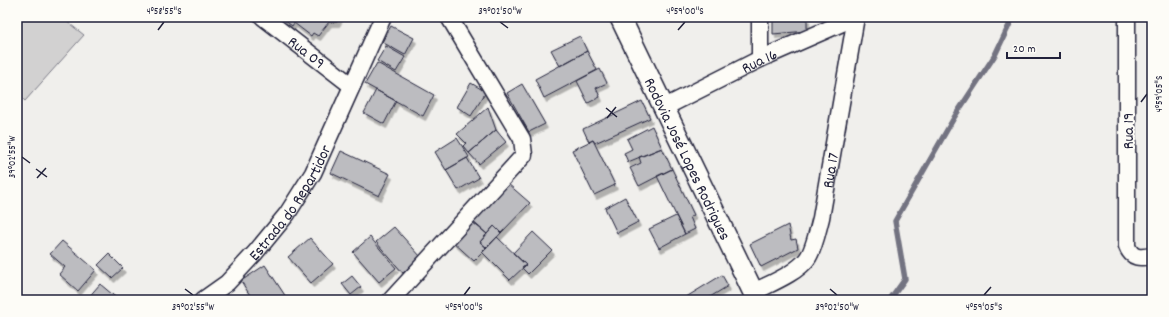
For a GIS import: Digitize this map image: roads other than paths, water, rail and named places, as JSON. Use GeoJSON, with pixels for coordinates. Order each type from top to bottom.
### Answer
{"type":"FeatureCollection","features":[{"type":"Feature","properties":{"kind":"street","name":"Rua 09"},"geometry":{"type":"LineString","coordinates":[[263,17],[352,86]]}},
{"type":"Feature","properties":{"kind":"street","name":"Estrada do Repartidor"},"geometry":{"type":"LineString","coordinates":[[203,300],[227,283],[255,253],[287,214],[313,174],[384,17]]}},
{"type":"Feature","properties":{"kind":"street"},"geometry":{"type":"LineString","coordinates":[[391,300],[524,155],[522,139],[449,17]]}},
{"type":"Feature","properties":{"kind":"street","name":"Rodovia José Lopes Rodrigues"},"geometry":{"type":"LineString","coordinates":[[620,17],[756,296]]}},
{"type":"Feature","properties":{"kind":"street"},"geometry":{"type":"LineString","coordinates":[[760,17],[760,59]]}},
{"type":"Feature","properties":{"kind":"street","name":"Rua 16"},"geometry":{"type":"LineString","coordinates":[[664,106],[760,59],[856,17]]}},
{"type":"Feature","properties":{"kind":"street","name":"Rua 17"},"geometry":{"type":"LineString","coordinates":[[756,296],[792,272],[807,259],[812,247],[821,218],[856,17]]}},
{"type":"Feature","properties":{"kind":"street","name":"Rua 19"},"geometry":{"type":"LineString","coordinates":[[1127,17],[1127,246],[1130,253],[1136,257],[1144,258],[1152,256]]}},
{"type":"Feature","properties":{"kind":"waterway"},"geometry":{"type":"LineString","coordinates":[[890,300],[905,279],[895,221],[955,116],[995,55],[1013,17]]}}]}
